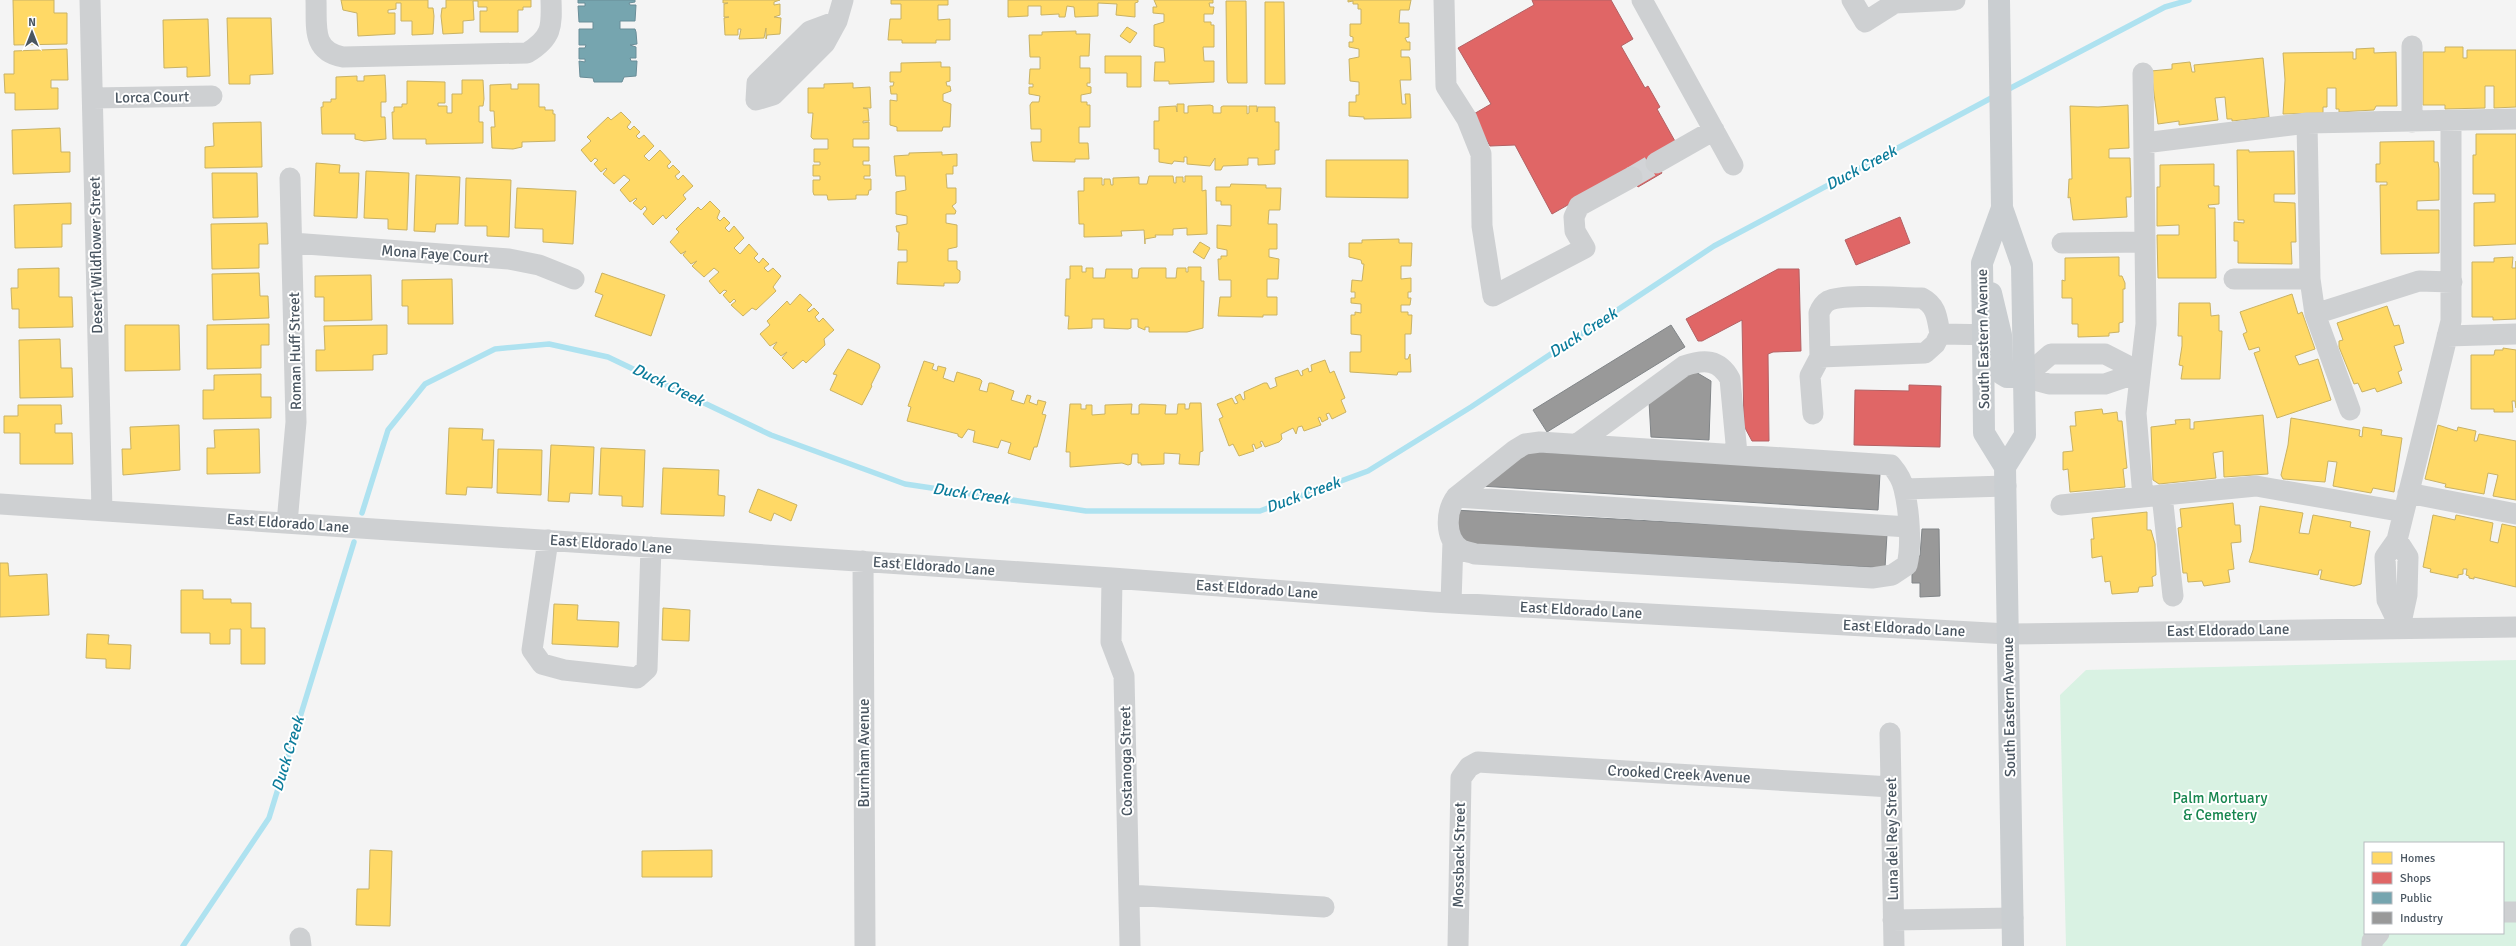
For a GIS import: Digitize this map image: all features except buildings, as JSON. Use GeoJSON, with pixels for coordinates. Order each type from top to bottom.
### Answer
{"type":"FeatureCollection","features":[{"type":"Feature","properties":{"kind":"main road","name":"South Eastern Avenue"},"geometry":{"type":"LineString","coordinates":[[1999,0],[2002,208],[2022,265],[2025,435],[2006,477],[2014,946]]}},
{"type":"Feature","properties":{"kind":"main road","name":"South Eastern Avenue"},"geometry":{"type":"LineString","coordinates":[[2002,208],[1982,263],[1992,335],[1984,433],[2006,477]]}},
{"type":"Feature","properties":{"kind":"main road"},"geometry":{"type":"LineString","coordinates":[[1992,335],[2002,374],[2007,377],[2024,377]]}},
{"type":"Feature","properties":{"kind":"street","name":"Desert Wildflower Street"},"geometry":{"type":"LineString","coordinates":[[90,0],[102,511]]}},
{"type":"Feature","properties":{"kind":"street"},"geometry":{"type":"LineString","coordinates":[[316,0],[319,41],[329,54],[343,57],[527,53],[540,45],[552,27],[551,0]]}},
{"type":"Feature","properties":{"kind":"street"},"geometry":{"type":"LineString","coordinates":[[837,21],[843,0]]}},
{"type":"Feature","properties":{"kind":"street"},"geometry":{"type":"LineString","coordinates":[[1444,0],[1446,86],[1467,119],[1481,154],[1482,226],[1493,296],[1585,248],[1575,231],[1574,217],[1579,206],[1632,177]]}},
{"type":"Feature","properties":{"kind":"street"},"geometry":{"type":"LineString","coordinates":[[1642,0],[1733,165]]}},
{"type":"Feature","properties":{"kind":"street"},"geometry":{"type":"LineString","coordinates":[[1852,0],[1865,22],[1895,4],[1955,0]]}},
{"type":"Feature","properties":{"kind":"street"},"geometry":{"type":"LineString","coordinates":[[2412,46],[2412,122]]}},
{"type":"Feature","properties":{"kind":"street"},"geometry":{"type":"LineString","coordinates":[[2143,73],[2146,324],[2136,413],[2173,596]]}},
{"type":"Feature","properties":{"kind":"street","name":"Lorca Court"},"geometry":{"type":"LineString","coordinates":[[93,98],[212,96]]}},
{"type":"Feature","properties":{"kind":"street"},"geometry":{"type":"LineString","coordinates":[[2144,144],[2307,123],[2516,119]]}},
{"type":"Feature","properties":{"kind":"street"},"geometry":{"type":"LineString","coordinates":[[2400,627],[2408,595],[2408,557],[2397,540],[2451,321],[2451,121]]}},
{"type":"Feature","properties":{"kind":"street"},"geometry":{"type":"LineString","coordinates":[[2307,123],[2310,279],[2315,314],[2350,410]]}},
{"type":"Feature","properties":{"kind":"street"},"geometry":{"type":"LineString","coordinates":[[1656,163],[1714,130]]}},
{"type":"Feature","properties":{"kind":"street","name":"Roman Huff Street"},"geometry":{"type":"LineString","coordinates":[[286,523],[296,422],[290,178]]}},
{"type":"Feature","properties":{"kind":"street"},"geometry":{"type":"LineString","coordinates":[[2062,243],[2145,242]]}},
{"type":"Feature","properties":{"kind":"street","name":"Mona Faye Court"},"geometry":{"type":"LineString","coordinates":[[292,243],[509,259],[539,265],[574,280]]}},
{"type":"Feature","properties":{"kind":"street"},"geometry":{"type":"LineString","coordinates":[[2234,280],[2310,279]]}},
{"type":"Feature","properties":{"kind":"street"},"geometry":{"type":"LineString","coordinates":[[2315,314],[2419,281],[2452,282]]}},
{"type":"Feature","properties":{"kind":"street"},"geometry":{"type":"LineString","coordinates":[[1813,414],[1810,376],[1820,358],[1819,313],[1821,307],[1828,301],[1843,298],[1922,298],[1930,303],[1936,312],[1940,334],[1935,344],[1925,353],[1820,358]]}},
{"type":"Feature","properties":{"kind":"street"},"geometry":{"type":"LineString","coordinates":[[1940,334],[1992,335]]}},
{"type":"Feature","properties":{"kind":"street"},"geometry":{"type":"LineString","coordinates":[[2447,336],[2516,334]]}},
{"type":"Feature","properties":{"kind":"street"},"geometry":{"type":"LineString","coordinates":[[2024,377],[2051,354],[2105,354],[2140,372]]}},
{"type":"Feature","properties":{"kind":"street"},"geometry":{"type":"LineString","coordinates":[[1577,444],[1684,366],[1698,361],[1713,363],[1724,368],[1730,379],[1737,454]]}},
{"type":"Feature","properties":{"kind":"street"},"geometry":{"type":"LineString","coordinates":[[2024,377],[2050,384],[2105,384],[2140,372]]}},
{"type":"Feature","properties":{"kind":"street"},"geometry":{"type":"LineString","coordinates":[[1451,603],[1453,542],[1448,528],[1450,506],[1456,496],[1526,444],[1540,442],[1883,463],[1891,465],[1904,489],[1910,552],[1906,565],[1892,575],[1872,578],[1475,554],[1461,550],[1453,542]]}},
{"type":"Feature","properties":{"kind":"street"},"geometry":{"type":"LineString","coordinates":[[1904,489],[2006,477]]}},
{"type":"Feature","properties":{"kind":"street"},"geometry":{"type":"LineString","coordinates":[[2061,505],[2256,486],[2516,514]]}},
{"type":"Feature","properties":{"kind":"street"},"geometry":{"type":"LineString","coordinates":[[1456,496],[1908,526]]}},
{"type":"Feature","properties":{"kind":"street","name":"East Eldorado Lane"},"geometry":{"type":"LineString","coordinates":[[0,504],[863,561],[1451,603],[2008,634],[2400,627],[2516,627]]}},
{"type":"Feature","properties":{"kind":"street"},"geometry":{"type":"LineString","coordinates":[[548,540],[532,650],[542,664],[564,670],[637,678],[648,669],[651,547]]}},
{"type":"Feature","properties":{"kind":"street","name":"Burnham Avenue"},"geometry":{"type":"LineString","coordinates":[[863,561],[865,946]]}},
{"type":"Feature","properties":{"kind":"street","name":"Costanoga Street"},"geometry":{"type":"LineString","coordinates":[[1112,578],[1111,642],[1124,676],[1130,946]]}},
{"type":"Feature","properties":{"kind":"street","name":"Luna del Rey Street"},"geometry":{"type":"LineString","coordinates":[[1890,733],[1894,946]]}},
{"type":"Feature","properties":{"kind":"street","name":"Crooked Creek Avenue"},"geometry":{"type":"LineString","coordinates":[[1469,767],[1478,762],[1891,787]]}},
{"type":"Feature","properties":{"kind":"street","name":"Mossback Street"},"geometry":{"type":"LineString","coordinates":[[1458,946],[1461,778],[1469,767]]}},
{"type":"Feature","properties":{"kind":"street"},"geometry":{"type":"LineString","coordinates":[[1128,895],[1324,907]]}},
{"type":"Feature","properties":{"kind":"street"},"geometry":{"type":"LineString","coordinates":[[2504,912],[2516,912]]}},
{"type":"Feature","properties":{"kind":"street"},"geometry":{"type":"LineString","coordinates":[[1893,920],[2013,918]]}},
{"type":"Feature","properties":{"kind":"street"},"geometry":{"type":"LineString","coordinates":[[2372,946],[2372,941],[2378,934]]}},
{"type":"Feature","properties":{"kind":"green space","name":"Palm Mortuary & Cemetery"},"geometry":{"type":"Polygon","coordinates":[[[2516,660],[2516,946],[2066,946],[2060,695],[2086,670],[2516,660]]]}},
{"type":"Feature","properties":{"kind":"waterway","name":"Duck Creek"},"geometry":{"type":"LineString","coordinates":[[2005,91],[2165,7],[2189,0]]}},
{"type":"Feature","properties":{"kind":"waterway","name":"Duck Creek"},"geometry":{"type":"LineString","coordinates":[[362,513],[388,430],[425,384],[495,349],[549,344],[608,357],[771,435],[905,484],[1086,511],[1260,511],[1368,471],[1471,407],[1714,246],[1995,96]]}},
{"type":"Feature","properties":{"kind":"waterway","name":"Duck Creek"},"geometry":{"type":"LineString","coordinates":[[183,946],[269,818],[354,542]]}},
{"type":"Feature","properties":{"kind":"tunnel"},"geometry":{"type":"LineString","coordinates":[[1632,177],[1656,163]]}}]}
